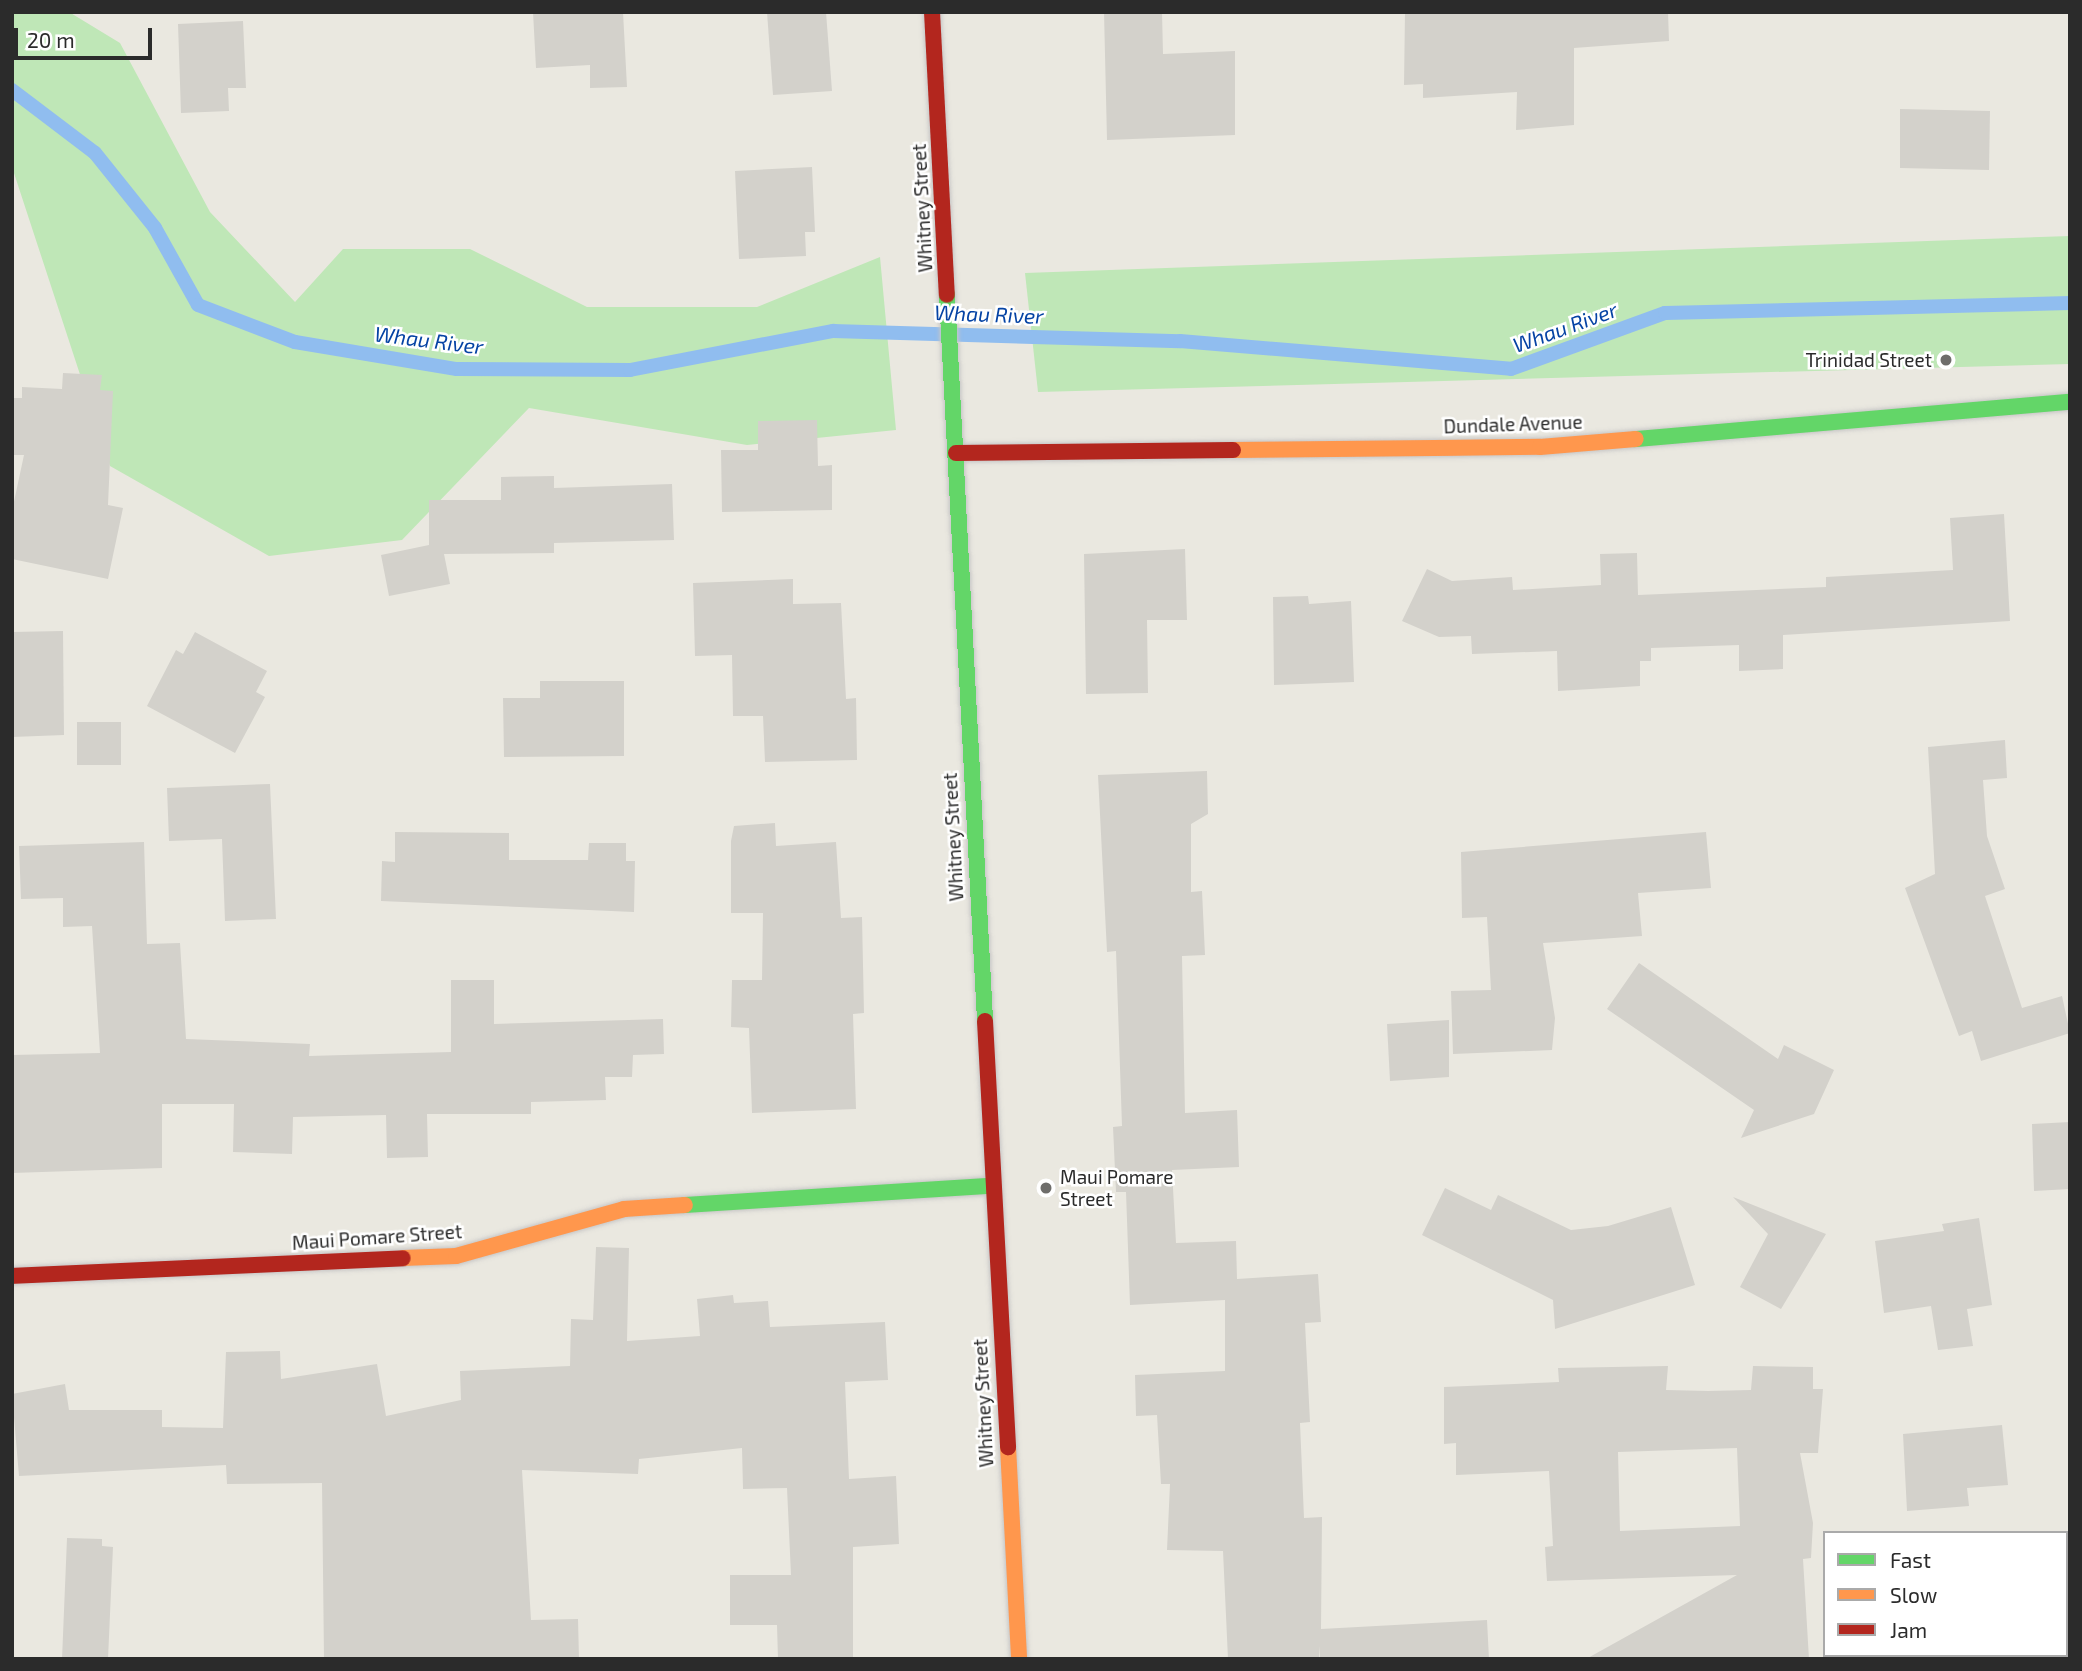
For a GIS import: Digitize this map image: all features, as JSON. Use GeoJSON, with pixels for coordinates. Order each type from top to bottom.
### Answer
{"type":"FeatureCollection","features":[{"type":"Feature","properties":{"kind":"street","name":"Whitney Street"},"geometry":{"type":"LineString","coordinates":[[932,12],[949,309],[990,1186],[1019,1659]]}},
{"type":"Feature","properties":{"kind":"street","name":"Dundale Avenue"},"geometry":{"type":"LineString","coordinates":[[956,453],[1540,447],[2070,402]]}},
{"type":"Feature","properties":{"kind":"street","name":"Maui Pomare Street"},"geometry":{"type":"LineString","coordinates":[[12,1276],[456,1256],[624,1209],[990,1186]]}},
{"type":"Feature","properties":{"kind":"green space"},"geometry":{"type":"Polygon","coordinates":[[[12,12],[69,12],[120,43],[210,212],[295,302],[343,249],[470,249],[587,307],[757,307],[880,257],[896,430],[747,445],[529,408],[402,540],[269,556],[110,466],[12,167],[12,12]]]}},
{"type":"Feature","properties":{"kind":"green space"},"geometry":{"type":"Polygon","coordinates":[[[2070,236],[2070,364],[1038,392],[1025,273],[2070,236]]]}},
{"type":"Feature","properties":{"kind":"building"},"geometry":{"type":"Polygon","coordinates":[[[533,12],[623,12],[627,87],[590,88],[590,65],[536,68],[533,12]]]}},
{"type":"Feature","properties":{"kind":"building"},"geometry":{"type":"Polygon","coordinates":[[[767,12],[826,12],[832,91],[773,95],[767,12]]]}},
{"type":"Feature","properties":{"kind":"building"},"geometry":{"type":"Polygon","coordinates":[[[1104,12],[1162,12],[1163,54],[1235,51],[1235,135],[1107,140],[1104,12]]]}},
{"type":"Feature","properties":{"kind":"building"},"geometry":{"type":"Polygon","coordinates":[[[1405,12],[1668,12],[1669,41],[1574,48],[1574,125],[1516,130],[1517,92],[1423,98],[1423,84],[1404,85],[1405,12]]]}},
{"type":"Feature","properties":{"kind":"building"},"geometry":{"type":"Polygon","coordinates":[[[243,21],[246,88],[228,88],[229,111],[181,113],[178,24],[243,21]]]}},
{"type":"Feature","properties":{"kind":"building"},"geometry":{"type":"Polygon","coordinates":[[[1900,109],[1990,111],[1989,170],[1900,168],[1900,109]]]}},
{"type":"Feature","properties":{"kind":"building"},"geometry":{"type":"Polygon","coordinates":[[[812,167],[815,232],[805,232],[806,256],[739,259],[735,171],[812,167]]]}},
{"type":"Feature","properties":{"kind":"building"},"geometry":{"type":"Polygon","coordinates":[[[63,373],[102,375],[100,390],[113,391],[108,505],[123,508],[108,579],[12,559],[12,511],[24,455],[12,455],[12,398],[22,398],[22,387],[62,389],[63,373]]]}},
{"type":"Feature","properties":{"kind":"building"},"geometry":{"type":"Polygon","coordinates":[[[817,420],[818,466],[832,465],[832,510],[722,512],[721,450],[758,450],[758,421],[817,420]]]}},
{"type":"Feature","properties":{"kind":"building"},"geometry":{"type":"Polygon","coordinates":[[[554,476],[554,488],[672,484],[674,540],[554,543],[554,553],[444,554],[450,584],[389,596],[381,555],[429,545],[429,500],[501,500],[501,477],[554,476]]]}},
{"type":"Feature","properties":{"kind":"building"},"geometry":{"type":"Polygon","coordinates":[[[2004,514],[2010,621],[1783,635],[1783,669],[1739,671],[1739,645],[1651,648],[1651,661],[1640,661],[1640,686],[1558,691],[1557,651],[1472,654],[1471,636],[1439,637],[1402,621],[1427,569],[1452,581],[1512,577],[1513,590],[1601,585],[1600,554],[1637,553],[1638,595],[1826,587],[1826,577],[1953,570],[1950,518],[2004,514]]]}},
{"type":"Feature","properties":{"kind":"building"},"geometry":{"type":"Polygon","coordinates":[[[1185,549],[1187,620],[1147,620],[1148,693],[1086,694],[1084,554],[1185,549]]]}},
{"type":"Feature","properties":{"kind":"building"},"geometry":{"type":"Polygon","coordinates":[[[793,579],[793,604],[841,603],[846,699],[856,698],[857,760],[765,762],[763,716],[733,716],[732,655],[695,656],[693,583],[793,579]]]}},
{"type":"Feature","properties":{"kind":"building"},"geometry":{"type":"Polygon","coordinates":[[[1308,596],[1309,604],[1351,601],[1354,682],[1274,685],[1273,597],[1308,596]]]}},
{"type":"Feature","properties":{"kind":"building"},"geometry":{"type":"Polygon","coordinates":[[[63,631],[64,735],[12,737],[12,632],[63,631]]]}},
{"type":"Feature","properties":{"kind":"building"},"geometry":{"type":"Polygon","coordinates":[[[195,632],[267,671],[256,692],[265,697],[235,753],[147,706],[176,650],[183,654],[195,632]]]}},
{"type":"Feature","properties":{"kind":"building"},"geometry":{"type":"Polygon","coordinates":[[[540,681],[624,681],[624,756],[504,757],[503,698],[540,698],[540,681]]]}},
{"type":"Feature","properties":{"kind":"building"},"geometry":{"type":"Polygon","coordinates":[[[77,722],[121,722],[121,765],[77,765],[77,722]]]}},
{"type":"Feature","properties":{"kind":"building"},"geometry":{"type":"Polygon","coordinates":[[[2005,740],[2007,778],[1983,780],[1987,836],[2005,889],[1985,896],[2022,1008],[2062,996],[2070,1033],[1981,1061],[1972,1031],[1959,1036],[1905,888],[1935,874],[1928,747],[2005,740]]]}},
{"type":"Feature","properties":{"kind":"building"},"geometry":{"type":"Polygon","coordinates":[[[1207,771],[1208,814],[1191,824],[1191,892],[1202,891],[1205,955],[1182,956],[1185,1113],[1237,1110],[1239,1167],[1172,1170],[1176,1243],[1236,1241],[1237,1279],[1318,1274],[1321,1322],[1305,1323],[1310,1422],[1300,1423],[1304,1518],[1322,1517],[1321,1629],[1487,1620],[1489,1659],[1320,1659],[1320,1646],[1319,1659],[1228,1659],[1223,1551],[1167,1550],[1170,1484],[1161,1484],[1157,1415],[1136,1416],[1135,1375],[1225,1371],[1225,1300],[1130,1305],[1126,1192],[1116,1192],[1113,1127],[1122,1126],[1116,951],[1107,952],[1098,775],[1207,771]]]}},
{"type":"Feature","properties":{"kind":"building"},"geometry":{"type":"Polygon","coordinates":[[[270,784],[276,919],[225,921],[222,839],[169,841],[167,788],[270,784]]]}},
{"type":"Feature","properties":{"kind":"building"},"geometry":{"type":"Polygon","coordinates":[[[775,823],[776,846],[836,842],[841,918],[862,917],[864,1013],[853,1014],[856,1109],[752,1113],[749,1028],[731,1027],[732,980],[762,980],[763,913],[731,913],[731,841],[734,826],[775,823]]]}},
{"type":"Feature","properties":{"kind":"building"},"geometry":{"type":"Polygon","coordinates":[[[395,832],[509,833],[509,860],[588,860],[589,843],[626,843],[626,861],[635,861],[634,912],[381,901],[382,861],[395,862],[395,832]]]}},
{"type":"Feature","properties":{"kind":"building"},"geometry":{"type":"Polygon","coordinates":[[[1706,832],[1711,888],[1638,893],[1642,936],[1543,943],[1555,1018],[1552,1050],[1453,1054],[1451,991],[1491,990],[1487,917],[1462,918],[1461,852],[1706,832]]]}},
{"type":"Feature","properties":{"kind":"building"},"geometry":{"type":"Polygon","coordinates":[[[144,842],[147,944],[180,943],[186,1039],[310,1044],[309,1056],[451,1052],[451,980],[494,980],[494,1024],[663,1019],[664,1054],[633,1055],[632,1077],[605,1077],[606,1100],[531,1102],[531,1114],[427,1114],[428,1157],[387,1158],[386,1115],[293,1117],[292,1154],[233,1152],[234,1104],[162,1104],[162,1168],[12,1173],[12,1055],[100,1053],[92,926],[63,927],[63,898],[21,899],[19,846],[144,842]]]}},
{"type":"Feature","properties":{"kind":"building"},"geometry":{"type":"Polygon","coordinates":[[[1639,963],[1778,1059],[1784,1045],[1834,1070],[1814,1114],[1741,1138],[1754,1110],[1607,1009],[1639,963]]]}},
{"type":"Feature","properties":{"kind":"building"},"geometry":{"type":"Polygon","coordinates":[[[1449,1020],[1449,1077],[1390,1081],[1387,1024],[1449,1020]]]}},
{"type":"Feature","properties":{"kind":"building"},"geometry":{"type":"Polygon","coordinates":[[[2070,1122],[2070,1189],[2034,1191],[2032,1124],[2070,1122]]]}},
{"type":"Feature","properties":{"kind":"building"},"geometry":{"type":"Polygon","coordinates":[[[1445,1188],[1491,1210],[1498,1195],[1571,1230],[1608,1226],[1671,1207],[1695,1285],[1555,1329],[1553,1300],[1422,1235],[1445,1188]]]}},
{"type":"Feature","properties":{"kind":"building"},"geometry":{"type":"Polygon","coordinates":[[[1733,1197],[1826,1234],[1781,1309],[1740,1287],[1768,1234],[1733,1197]]]}},
{"type":"Feature","properties":{"kind":"building"},"geometry":{"type":"Polygon","coordinates":[[[1979,1218],[1992,1305],[1967,1309],[1973,1346],[1938,1350],[1931,1306],[1884,1313],[1875,1241],[1944,1231],[1942,1224],[1979,1218]]]}},
{"type":"Feature","properties":{"kind":"building"},"geometry":{"type":"Polygon","coordinates":[[[596,1247],[629,1248],[627,1341],[700,1336],[697,1299],[733,1295],[734,1303],[768,1301],[770,1327],[885,1322],[888,1380],[845,1382],[849,1479],[896,1476],[899,1544],[853,1547],[853,1659],[778,1659],[777,1625],[730,1625],[730,1575],[791,1575],[787,1488],[743,1489],[742,1448],[639,1459],[638,1474],[522,1470],[531,1620],[578,1619],[579,1659],[324,1659],[322,1483],[227,1484],[226,1465],[19,1476],[12,1394],[65,1384],[69,1410],[162,1410],[162,1427],[223,1428],[226,1352],[280,1351],[281,1379],[377,1364],[386,1416],[461,1400],[460,1371],[570,1366],[571,1319],[593,1320],[596,1247]]]}},
{"type":"Feature","properties":{"kind":"building"},"geometry":{"type":"Polygon","coordinates":[[[1668,1366],[1666,1390],[1708,1391],[1751,1390],[1753,1366],[1813,1367],[1813,1389],[1823,1389],[1818,1453],[1800,1453],[1813,1523],[1811,1558],[1803,1559],[1809,1659],[1586,1659],[1737,1575],[1547,1581],[1545,1547],[1553,1546],[1549,1471],[1456,1475],[1456,1443],[1444,1444],[1444,1387],[1559,1382],[1558,1368],[1668,1366]],[[1737,1448],[1618,1452],[1620,1531],[1740,1526],[1737,1448]]]}},
{"type":"Feature","properties":{"kind":"building"},"geometry":{"type":"Polygon","coordinates":[[[2002,1425],[2008,1485],[1967,1488],[1969,1506],[1907,1511],[1903,1434],[2002,1425]]]}},
{"type":"Feature","properties":{"kind":"building"},"geometry":{"type":"Polygon","coordinates":[[[67,1538],[102,1539],[102,1546],[113,1547],[108,1659],[62,1659],[67,1538]]]}},
{"type":"Feature","properties":{"kind":"waterway","name":"Whau River"},"geometry":{"type":"LineString","coordinates":[[12,90],[95,153],[155,228],[198,305],[295,342],[457,369],[630,370],[833,331],[1180,341],[1511,369],[1665,313],[2070,303]]}},
{"type":"Feature","properties":{"kind":"traffic: fast"},"geometry":{"type":"LineString","coordinates":[[947,295],[985,1021]]}},
{"type":"Feature","properties":{"kind":"traffic: fast"},"geometry":{"type":"LineString","coordinates":[[1636,439],[2070,402]]}},
{"type":"Feature","properties":{"kind":"traffic: fast"},"geometry":{"type":"LineString","coordinates":[[685,1205],[990,1186]]}},
{"type":"Feature","properties":{"kind":"traffic: slow"},"geometry":{"type":"LineString","coordinates":[[1233,450],[1540,447],[1636,439]]}},
{"type":"Feature","properties":{"kind":"traffic: slow"},"geometry":{"type":"LineString","coordinates":[[403,1258],[456,1256],[624,1209],[685,1205]]}},
{"type":"Feature","properties":{"kind":"traffic: slow"},"geometry":{"type":"LineString","coordinates":[[1008,1447],[1019,1659]]}},
{"type":"Feature","properties":{"kind":"traffic: jam"},"geometry":{"type":"LineString","coordinates":[[932,12],[947,295]]}},
{"type":"Feature","properties":{"kind":"traffic: jam"},"geometry":{"type":"LineString","coordinates":[[956,453],[1233,450]]}},
{"type":"Feature","properties":{"kind":"traffic: jam"},"geometry":{"type":"LineString","coordinates":[[985,1021],[1008,1447]]}},
{"type":"Feature","properties":{"kind":"traffic: jam"},"geometry":{"type":"LineString","coordinates":[[12,1276],[403,1258]]}},
{"type":"Feature","properties":{"kind":"place","name":"Trinidad Street"},"geometry":{"type":"Point","coordinates":[1946,360]}},
{"type":"Feature","properties":{"kind":"place","name":"Maui Pomare Street"},"geometry":{"type":"Point","coordinates":[1046,1188]}}]}
